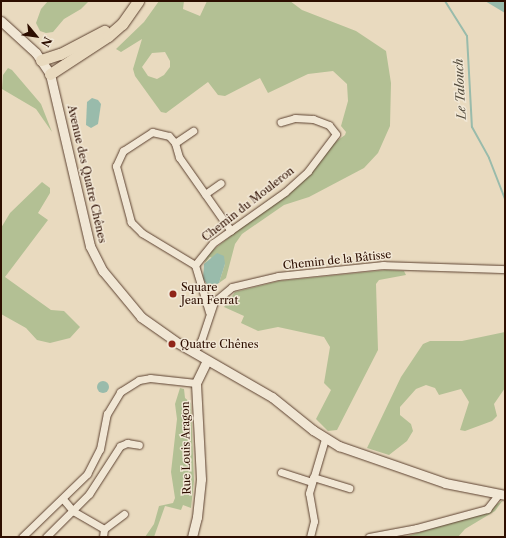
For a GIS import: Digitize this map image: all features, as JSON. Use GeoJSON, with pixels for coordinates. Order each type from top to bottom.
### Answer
{"type":"FeatureCollection","features":[{"type":"Feature","properties":{"kind":"highway"},"geometry":{"type":"LineString","coordinates":[[41,60],[60,54],[106,30],[123,13],[131,1]]}},
{"type":"Feature","properties":{"kind":"highway"},"geometry":{"type":"LineString","coordinates":[[50,74],[108,36],[122,24],[138,1]]}},
{"type":"Feature","properties":{"kind":"street","name":"Avenue des Quatre Chênes"},"geometry":{"type":"LineString","coordinates":[[4,24],[41,60],[50,74],[57,97],[86,233],[96,260],[118,291],[141,316],[156,330],[272,397],[325,439],[349,450],[445,483],[501,495]]}},
{"type":"Feature","properties":{"kind":"street","name":"Chemin du Mouleron"},"geometry":{"type":"LineString","coordinates":[[195,265],[210,247],[285,192],[308,171],[336,134],[329,125],[313,119],[296,118],[281,122]]}},
{"type":"Feature","properties":{"kind":"street"},"geometry":{"type":"LineString","coordinates":[[175,143],[193,131]]}},
{"type":"Feature","properties":{"kind":"street"},"geometry":{"type":"LineString","coordinates":[[194,352],[201,341],[209,312],[195,265],[135,227],[128,215],[116,166],[123,151],[152,132],[164,133],[175,143],[179,157],[231,231]]}},
{"type":"Feature","properties":{"kind":"street"},"geometry":{"type":"LineString","coordinates":[[205,194],[221,183]]}},
{"type":"Feature","properties":{"kind":"street","name":"Chemin de la Bâtisse"},"geometry":{"type":"LineString","coordinates":[[209,312],[218,296],[232,287],[278,276],[383,265],[505,269]]}},
{"type":"Feature","properties":{"kind":"street"},"geometry":{"type":"LineString","coordinates":[[22,537],[64,499],[95,462],[107,414],[120,392],[134,382],[150,378],[196,383],[208,360]]}},
{"type":"Feature","properties":{"kind":"street","name":"Rue Louis Aragon"},"geometry":{"type":"LineString","coordinates":[[192,537],[197,518],[201,479],[196,383]]}},
{"type":"Feature","properties":{"kind":"street"},"geometry":{"type":"LineString","coordinates":[[310,537],[314,521],[309,500],[312,480],[325,439]]}},
{"type":"Feature","properties":{"kind":"street"},"geometry":{"type":"LineString","coordinates":[[46,537],[73,512],[96,485],[120,446],[127,443],[139,444]]}},
{"type":"Feature","properties":{"kind":"street"},"geometry":{"type":"LineString","coordinates":[[282,472],[349,488]]}},
{"type":"Feature","properties":{"kind":"street"},"geometry":{"type":"LineString","coordinates":[[369,537],[418,528],[487,509],[501,495]]}},
{"type":"Feature","properties":{"kind":"street"},"geometry":{"type":"LineString","coordinates":[[64,499],[73,512],[104,529]]}},
{"type":"Feature","properties":{"kind":"street"},"geometry":{"type":"LineString","coordinates":[[103,537],[104,529],[124,514]]}},
{"type":"Feature","properties":{"kind":"shaded area"},"geometry":{"type":"Polygon","coordinates":[[[48,1],[89,1],[81,9],[64,19],[53,32],[46,33],[40,31],[36,23],[41,9],[48,1]]]}},
{"type":"Feature","properties":{"kind":"shaded area"},"geometry":{"type":"Polygon","coordinates":[[[159,1],[184,1],[183,9],[200,16],[207,1],[290,1],[302,10],[356,31],[386,51],[391,83],[390,126],[378,153],[364,168],[309,197],[284,205],[242,234],[235,244],[226,278],[219,283],[225,264],[210,257],[204,264],[208,254],[310,173],[334,143],[345,135],[346,132],[341,126],[348,101],[347,84],[333,71],[308,74],[268,93],[260,78],[225,96],[218,95],[208,82],[166,113],[161,112],[135,76],[133,69],[142,39],[121,52],[116,49],[144,22],[159,1]],[[165,52],[152,53],[142,67],[148,76],[157,79],[164,75],[170,67],[170,61],[165,52]]]}},
{"type":"Feature","properties":{"kind":"shaded area"},"geometry":{"type":"Polygon","coordinates":[[[485,1],[505,1],[505,13],[485,1]]]}},
{"type":"Feature","properties":{"kind":"shaded area"},"geometry":{"type":"Polygon","coordinates":[[[8,68],[12,70],[41,104],[52,132],[36,109],[2,89],[3,75],[8,68]]]}},
{"type":"Feature","properties":{"kind":"shaded area"},"geometry":{"type":"Polygon","coordinates":[[[92,98],[98,100],[101,104],[98,124],[91,128],[86,125],[87,102],[92,98]]]}},
{"type":"Feature","properties":{"kind":"shaded area"},"geometry":{"type":"Polygon","coordinates":[[[42,182],[50,188],[50,193],[38,213],[48,220],[5,277],[51,310],[64,311],[80,327],[70,338],[50,343],[37,340],[26,328],[1,314],[1,228],[10,213],[42,182]]]}},
{"type":"Feature","properties":{"kind":"shaded area"},"geometry":{"type":"Polygon","coordinates":[[[217,253],[224,256],[225,264],[219,283],[210,288],[203,279],[204,264],[217,253]]]}},
{"type":"Feature","properties":{"kind":"shaded area"},"geometry":{"type":"Polygon","coordinates":[[[386,270],[404,271],[406,275],[379,280],[376,284],[378,350],[337,430],[328,431],[316,419],[331,390],[324,383],[330,347],[324,337],[278,327],[258,331],[241,323],[244,316],[224,307],[235,292],[279,281],[386,270]]]}},
{"type":"Feature","properties":{"kind":"shaded area"},"geometry":{"type":"Polygon","coordinates":[[[505,332],[505,388],[494,404],[497,416],[492,421],[465,431],[460,430],[469,402],[461,389],[439,395],[435,388],[426,385],[416,389],[400,407],[400,415],[411,424],[413,431],[407,441],[389,455],[367,448],[401,377],[423,344],[430,341],[462,341],[505,332]]]}},
{"type":"Feature","properties":{"kind":"shaded area"},"geometry":{"type":"Polygon","coordinates":[[[101,381],[105,381],[109,387],[105,393],[101,393],[97,389],[97,385],[101,381]]]}},
{"type":"Feature","properties":{"kind":"shaded area"},"geometry":{"type":"Polygon","coordinates":[[[180,388],[184,389],[185,398],[191,403],[194,481],[191,508],[183,505],[181,510],[165,506],[154,537],[145,537],[154,524],[159,506],[173,503],[175,498],[171,472],[177,419],[175,404],[180,388]]]}},
{"type":"Feature","properties":{"kind":"shaded area"},"geometry":{"type":"Polygon","coordinates":[[[503,500],[495,511],[465,529],[458,537],[404,537],[486,512],[503,500]]]}},
{"type":"Feature","properties":{"kind":"waterway","name":"Le Talouch"},"geometry":{"type":"LineString","coordinates":[[445,1],[467,36],[472,127],[489,158],[505,199]]}},
{"type":"Feature","properties":{"kind":"place","name":"Square Jean Ferrat"},"geometry":{"type":"Point","coordinates":[173,294]}},
{"type":"Feature","properties":{"kind":"place","name":"Quatre Chênes"},"geometry":{"type":"Point","coordinates":[172,344]}}]}
